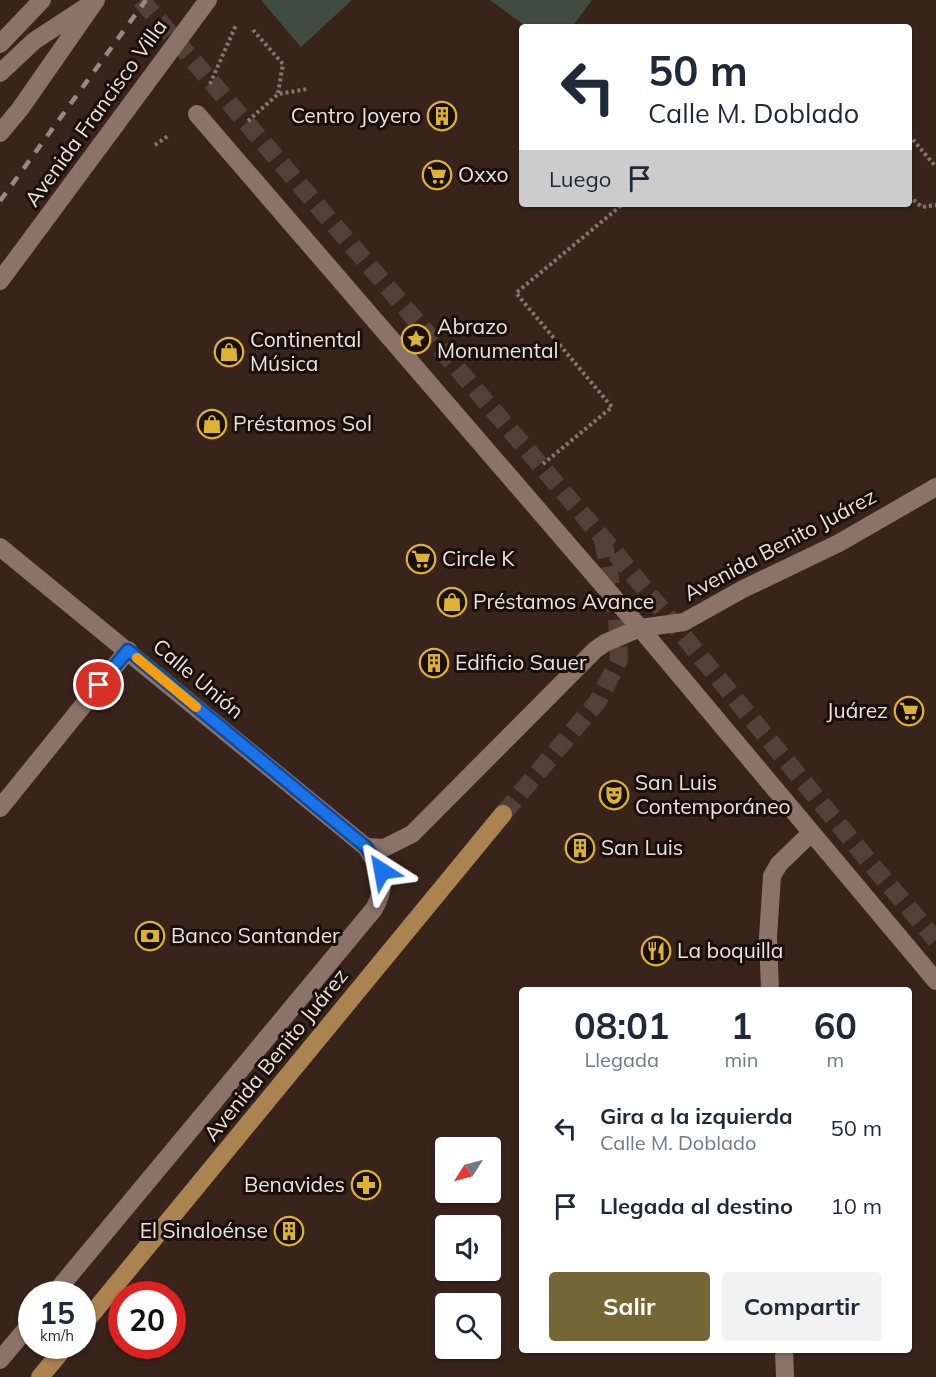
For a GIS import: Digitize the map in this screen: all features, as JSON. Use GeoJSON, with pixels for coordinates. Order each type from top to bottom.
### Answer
{"type":"FeatureCollection","features":[{"type":"Feature","properties":{"kind":"main road","name":"Avenida Benito Juárez"},"geometry":{"type":"LineString","coordinates":[[96,1309],[503,814]]}},
{"type":"Feature","properties":{"kind":"main road"},"geometry":{"type":"LineString","coordinates":[[40,1377],[55,1359]]}},
{"type":"Feature","properties":{"kind":"street","name":"Avenida Francisco Villa"},"geometry":{"type":"LineString","coordinates":[[0,281],[208,0]]}},
{"type":"Feature","properties":{"kind":"street"},"geometry":{"type":"LineString","coordinates":[[0,73],[34,42],[95,1]]}},
{"type":"Feature","properties":{"kind":"street"},"geometry":{"type":"LineString","coordinates":[[0,133],[20,109],[95,1]]}},
{"type":"Feature","properties":{"kind":"street"},"geometry":{"type":"LineString","coordinates":[[0,44],[37,2]]}},
{"type":"Feature","properties":{"kind":"street"},"geometry":{"type":"LineString","coordinates":[[197,114],[640,628],[936,981]]}},
{"type":"Feature","properties":{"kind":"street","name":"Avenida Benito Juárez"},"geometry":{"type":"LineString","coordinates":[[366,847],[384,848],[412,834],[595,650],[605,643],[640,628],[684,622],[743,589],[838,543],[936,487]]}},
{"type":"Feature","properties":{"kind":"street","name":"Calle Unión"},"geometry":{"type":"LineString","coordinates":[[0,547],[366,847],[382,871],[381,895],[374,909],[65,1281]]}},
{"type":"Feature","properties":{"kind":"street"},"geometry":{"type":"LineString","coordinates":[[0,808],[128,650]]}},
{"type":"Feature","properties":{"kind":"street"},"geometry":{"type":"LineString","coordinates":[[770,987],[768,937],[772,876],[779,864],[811,833]]}},
{"type":"Feature","properties":{"kind":"street"},"geometry":{"type":"LineString","coordinates":[[0,1360],[18,1339]]}},
{"type":"Feature","properties":{"kind":"street"},"geometry":{"type":"LineString","coordinates":[[784,1353],[785,1377]]}},
{"type":"Feature","properties":{"kind":"path"},"geometry":{"type":"LineString","coordinates":[[253,30],[282,64],[278,94]]}},
{"type":"Feature","properties":{"kind":"path"},"geometry":{"type":"LineString","coordinates":[[223,143],[278,94],[308,88]]}},
{"type":"Feature","properties":{"kind":"path"},"geometry":{"type":"LineString","coordinates":[[912,139],[936,167]]}},
{"type":"Feature","properties":{"kind":"path"},"geometry":{"type":"LineString","coordinates":[[931,161],[936,158]]}},
{"type":"Feature","properties":{"kind":"path"},"geometry":{"type":"LineString","coordinates":[[912,199],[922,207],[936,205]]}},
{"type":"Feature","properties":{"kind":"path"},"geometry":{"type":"LineString","coordinates":[[517,485],[612,406],[516,293],[620,207]]}},
{"type":"Feature","properties":{"kind":"green space"},"geometry":{"type":"Polygon","coordinates":[[[261,0],[352,0],[301,47],[261,0]]]}},
{"type":"Feature","properties":{"kind":"green space"},"geometry":{"type":"Polygon","coordinates":[[[490,0],[592,0],[574,24],[523,24],[490,0]]]}},
{"type":"Feature","properties":{"kind":"tunnel"},"geometry":{"type":"LineString","coordinates":[[141,0],[602,537],[936,940]]}},
{"type":"Feature","properties":{"kind":"tunnel"},"geometry":{"type":"LineString","coordinates":[[503,814],[598,701],[619,660],[617,618],[603,539]]}},
{"type":"Feature","properties":{"kind":"railway"},"geometry":{"type":"LineString","coordinates":[[0,201],[146,0]]}},
{"type":"Feature","properties":{"kind":"slow traffic"},"geometry":{"type":"LineString","coordinates":[[137,658],[196,707]]}},
{"type":"Feature","properties":{"kind":"place","name":"Centro Joyero"},"geometry":{"type":"Point","coordinates":[442,116]}},
{"type":"Feature","properties":{"kind":"place","name":"Oxxo"},"geometry":{"type":"Point","coordinates":[437,175]}},
{"type":"Feature","properties":{"kind":"place","name":"Abrazo Monumental"},"geometry":{"type":"Point","coordinates":[416,339]}},
{"type":"Feature","properties":{"kind":"place","name":"Continental Música"},"geometry":{"type":"Point","coordinates":[229,352]}},
{"type":"Feature","properties":{"kind":"place","name":"Préstamos Sol"},"geometry":{"type":"Point","coordinates":[212,424]}},
{"type":"Feature","properties":{"kind":"place","name":"Circle K"},"geometry":{"type":"Point","coordinates":[421,559]}},
{"type":"Feature","properties":{"kind":"place","name":"Préstamos Avance"},"geometry":{"type":"Point","coordinates":[452,602]}},
{"type":"Feature","properties":{"kind":"place","name":"Edificio Sauer"},"geometry":{"type":"Point","coordinates":[434,663]}},
{"type":"Feature","properties":{"kind":"place","name":"Juárez"},"geometry":{"type":"Point","coordinates":[909,711]}},
{"type":"Feature","properties":{"kind":"place","name":"San Luis Contemporáneo"},"geometry":{"type":"Point","coordinates":[614,795]}},
{"type":"Feature","properties":{"kind":"place","name":"San Luis"},"geometry":{"type":"Point","coordinates":[580,848]}},
{"type":"Feature","properties":{"kind":"place","name":"Banco Santander"},"geometry":{"type":"Point","coordinates":[150,936]}},
{"type":"Feature","properties":{"kind":"place","name":"La boquilla"},"geometry":{"type":"Point","coordinates":[656,951]}},
{"type":"Feature","properties":{"kind":"place","name":"Benavides"},"geometry":{"type":"Point","coordinates":[366,1185]}},
{"type":"Feature","properties":{"kind":"place","name":"El Sinaloénse"},"geometry":{"type":"Point","coordinates":[289,1231]}},
{"type":"Feature","properties":{"kind":"route"},"geometry":{"type":"LineString","coordinates":[[99,685],[128,650],[366,847],[382,871]]}}]}
